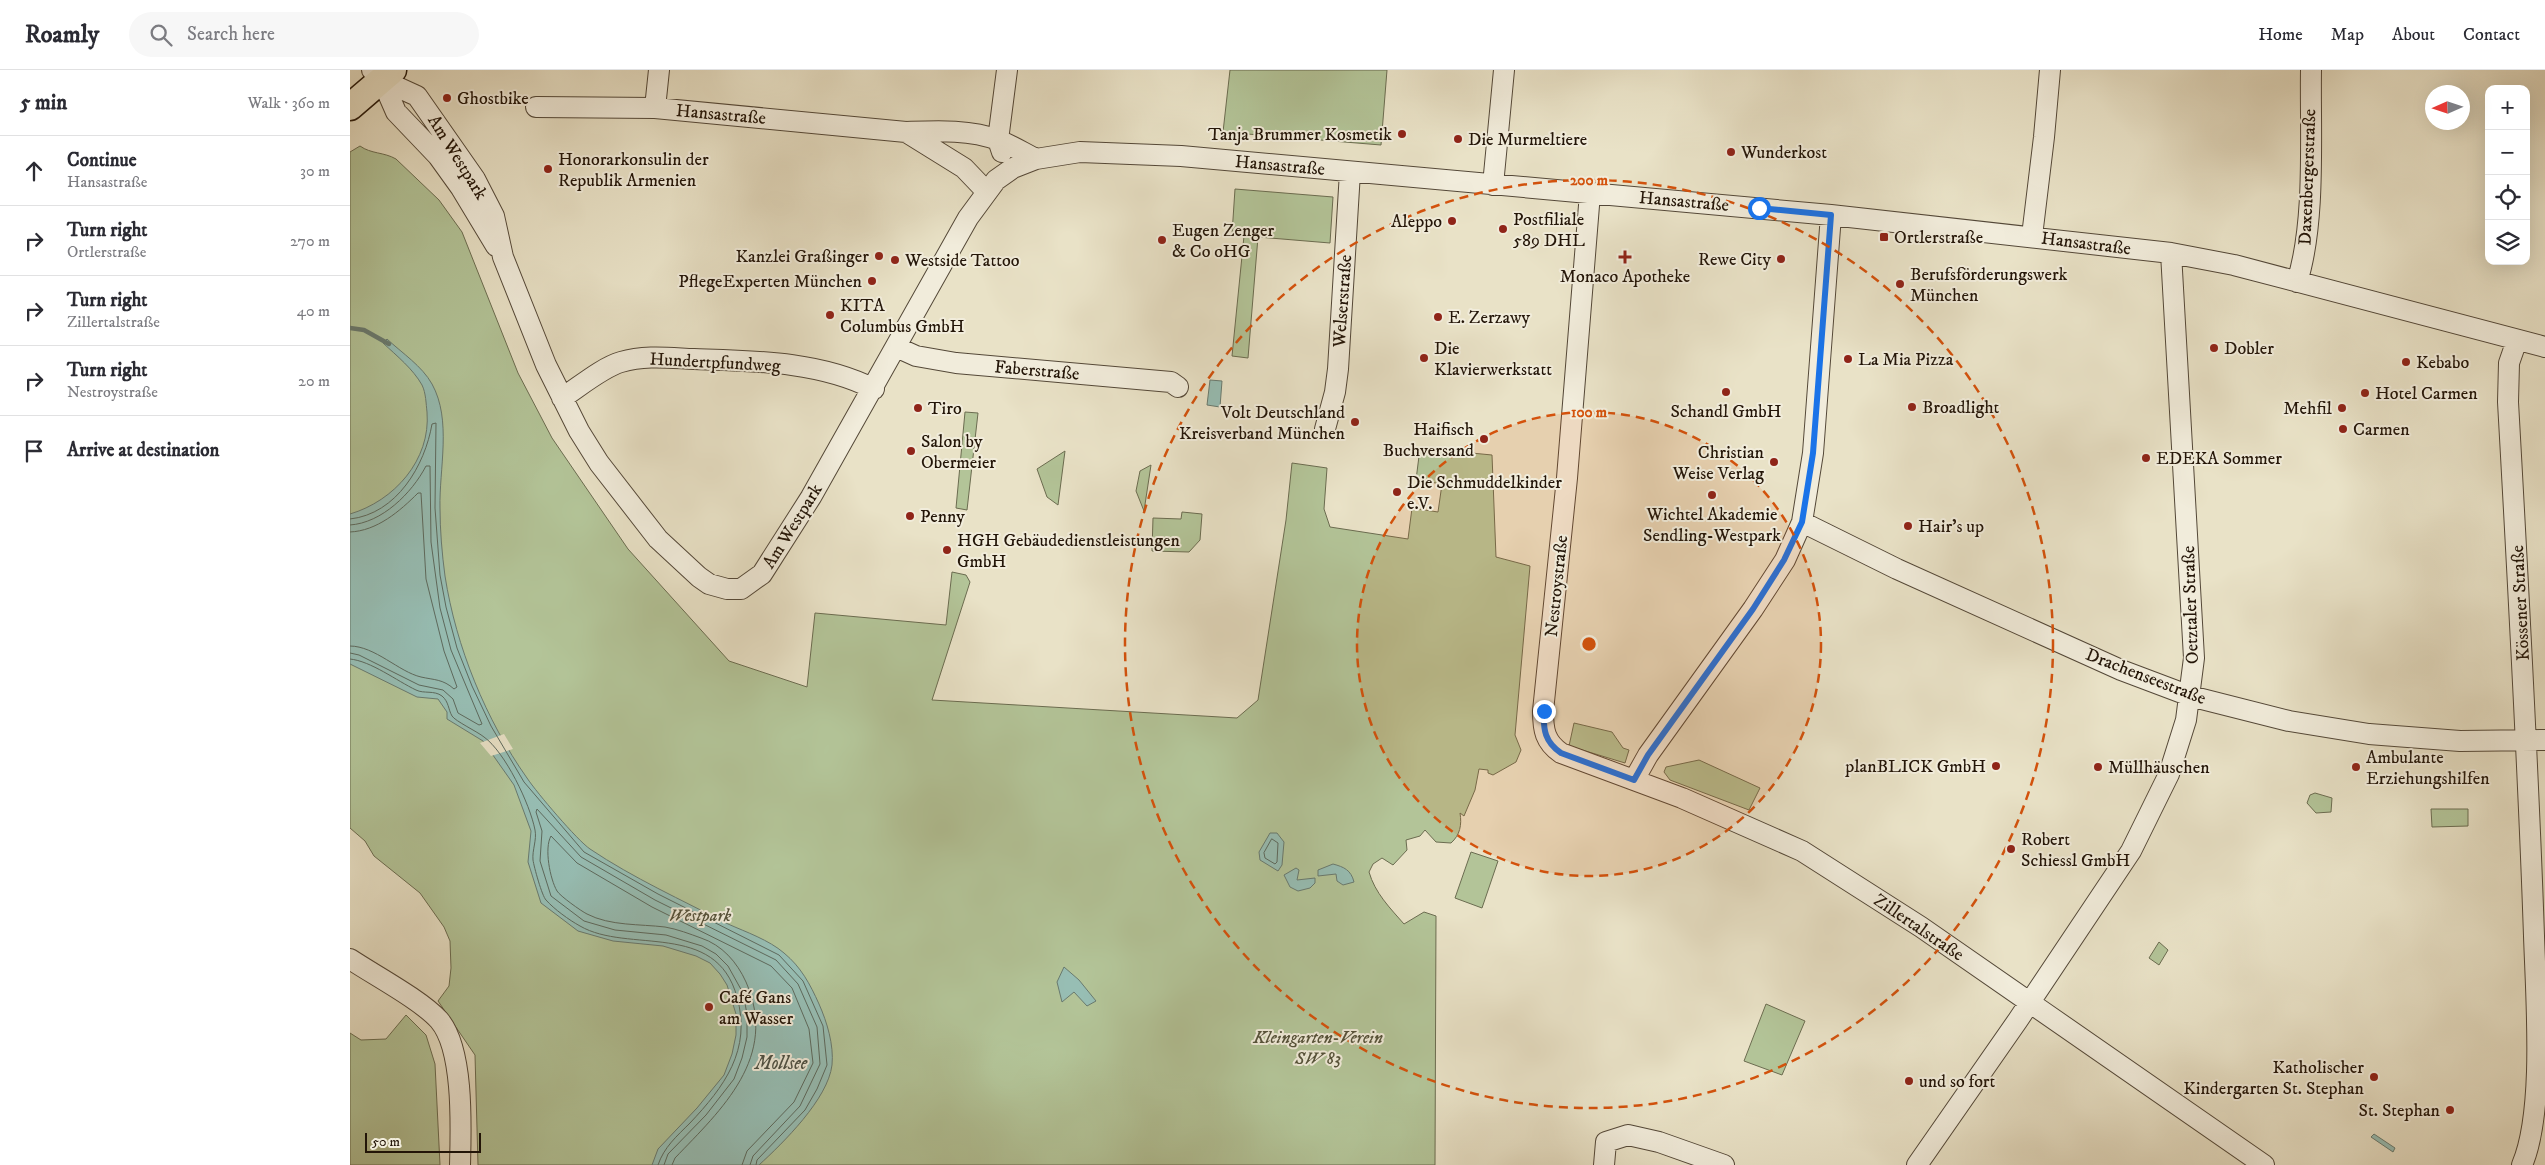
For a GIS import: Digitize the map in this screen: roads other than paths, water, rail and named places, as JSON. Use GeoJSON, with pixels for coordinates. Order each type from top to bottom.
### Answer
{"type":"FeatureCollection","features":[{"type":"Feature","properties":{"kind":"main road"},"geometry":{"type":"LineString","coordinates":[[350,107],[382,73]]}},
{"type":"Feature","properties":{"kind":"street"},"geometry":{"type":"LineString","coordinates":[[655,108],[659,70]]}},
{"type":"Feature","properties":{"kind":"street"},"geometry":{"type":"LineString","coordinates":[[1007,70],[998,140],[1007,171]]}},
{"type":"Feature","properties":{"kind":"street"},"geometry":{"type":"LineString","coordinates":[[1493,185],[1504,70]]}},
{"type":"Feature","properties":{"kind":"street"},"geometry":{"type":"LineString","coordinates":[[2032,236],[2050,70]]}},
{"type":"Feature","properties":{"kind":"street","name":"Daxenbergerstraße"},"geometry":{"type":"LineString","coordinates":[[2297,282],[2302,266],[2308,222],[2311,70]]}},
{"type":"Feature","properties":{"kind":"street","name":"Am Westpark"},"geometry":{"type":"LineString","coordinates":[[382,73],[396,112],[438,156],[461,188],[503,257],[562,398],[579,431],[599,463],[658,538],[709,584],[727,589],[741,589],[762,574],[811,497],[968,218],[986,191],[1007,171],[1036,159]]}},
{"type":"Feature","properties":{"kind":"street","name":"Hansastraße"},"geometry":{"type":"LineString","coordinates":[[536,107],[655,108],[906,132],[980,135],[998,140],[1036,159],[1080,152],[1146,153],[1831,215],[2032,236],[2171,253],[2234,265],[2545,347]]}},
{"type":"Feature","properties":{"kind":"street","name":"Hansastraße"},"geometry":{"type":"LineString","coordinates":[[906,132],[964,168],[986,191]]}},
{"type":"Feature","properties":{"kind":"street","name":"Welserstraße"},"geometry":{"type":"LineString","coordinates":[[1325,429],[1335,392],[1338,369],[1350,172]]}},
{"type":"Feature","properties":{"kind":"street","name":"Nestroystraße"},"geometry":{"type":"LineString","coordinates":[[1547,740],[1543,728],[1544,711],[1568,464],[1590,193]]}},
{"type":"Feature","properties":{"kind":"street"},"geometry":{"type":"LineString","coordinates":[[1634,780],[1648,755],[1753,609],[1784,560],[1802,522],[1813,453],[1831,215]]}},
{"type":"Feature","properties":{"kind":"street","name":"Oetztaler Straße"},"geometry":{"type":"LineString","coordinates":[[1917,1165],[2131,852],[2169,774],[2186,720],[2194,658],[2171,253]]}},
{"type":"Feature","properties":{"kind":"street","name":"Kössener Straße"},"geometry":{"type":"LineString","coordinates":[[2517,340],[2509,363],[2508,402],[2536,741],[2541,1047],[2537,1101],[2529,1151],[2522,1165]]}},
{"type":"Feature","properties":{"kind":"street","name":"Faberstraße"},"geometry":{"type":"LineString","coordinates":[[896,346],[916,356],[956,363],[1171,382],[1178,387]]}},
{"type":"Feature","properties":{"kind":"street","name":"Hundertpfundweg"},"geometry":{"type":"LineString","coordinates":[[562,398],[618,363],[648,358],[746,361],[803,367],[853,378],[874,388]]}},
{"type":"Feature","properties":{"kind":"street","name":"Drachenseestraße"},"geometry":{"type":"LineString","coordinates":[[1802,522],[1897,568],[2121,670],[2190,696],[2289,721],[2369,734],[2460,741],[2536,741]]}},
{"type":"Feature","properties":{"kind":"street","name":"Zillertalstraße"},"geometry":{"type":"LineString","coordinates":[[1547,740],[1561,753],[1634,780],[1742,824],[1802,852],[1921,927],[2028,1004],[2264,1165]]}},
{"type":"Feature","properties":{"kind":"street"},"geometry":{"type":"LineString","coordinates":[[350,959],[437,1018],[449,1035],[453,1043],[458,1080],[460,1165]]}},
{"type":"Feature","properties":{"kind":"street"},"geometry":{"type":"LineString","coordinates":[[1604,1165],[1606,1142],[1628,1135],[1659,1142],[1724,1165]]}},
{"type":"Feature","properties":{"kind":"water","name":"Mollsee"},"geometry":{"type":"Polygon","coordinates":[[[387,339],[423,371],[432,384],[438,398],[442,413],[443,429],[440,493],[442,551],[450,603],[465,656],[475,682],[498,732],[512,756],[548,805],[590,849],[623,870],[778,948],[800,970],[819,1004],[831,1042],[832,1065],[829,1078],[803,1120],[759,1165],[652,1165],[658,1149],[697,1108],[724,1075],[732,1054],[736,1035],[736,1014],[727,985],[720,974],[710,963],[696,956],[663,946],[613,941],[578,931],[541,903],[528,862],[531,831],[514,785],[483,741],[447,719],[447,712],[438,699],[417,697],[350,664],[350,514],[366,508],[395,489],[416,462],[427,430],[426,402],[422,385],[409,368],[383,343],[387,339]]]}},
{"type":"Feature","properties":{"kind":"water"},"geometry":{"type":"Polygon","coordinates":[[[1210,380],[1222,381],[1220,407],[1207,405],[1210,380]]]}},
{"type":"Feature","properties":{"kind":"water"},"geometry":{"type":"Polygon","coordinates":[[[1270,833],[1277,833],[1284,842],[1282,865],[1278,871],[1260,860],[1259,852],[1270,833]]]}},
{"type":"Feature","properties":{"kind":"water"},"geometry":{"type":"Polygon","coordinates":[[[1333,864],[1346,870],[1354,882],[1343,885],[1337,881],[1336,874],[1318,876],[1318,870],[1333,864]]]}},
{"type":"Feature","properties":{"kind":"water"},"geometry":{"type":"Polygon","coordinates":[[[1296,868],[1299,870],[1297,880],[1315,878],[1315,883],[1310,888],[1298,891],[1290,887],[1284,875],[1296,868]]]}},
{"type":"Feature","properties":{"kind":"water"},"geometry":{"type":"Polygon","coordinates":[[[1064,967],[1079,980],[1096,1001],[1087,1006],[1074,992],[1062,1002],[1057,982],[1064,967]]]}},
{"type":"Feature","properties":{"kind":"water"},"geometry":{"type":"Polygon","coordinates":[[[2374,1134],[2395,1148],[2393,1152],[2371,1137],[2374,1134]]]}},
{"type":"Feature","properties":{"kind":"waterway"},"geometry":{"type":"LineString","coordinates":[[350,328],[364,330],[389,344]]}},
{"type":"Feature","properties":{"kind":"place","name":"Ghostbike"},"geometry":{"type":"Point","coordinates":[447,98]}},
{"type":"Feature","properties":{"kind":"place","name":"Tanja Brummer Kosmetik"},"geometry":{"type":"Point","coordinates":[1402,134]}},
{"type":"Feature","properties":{"kind":"place","name":"Die Murmeltiere"},"geometry":{"type":"Point","coordinates":[1458,139]}},
{"type":"Feature","properties":{"kind":"place","name":"Wunderkost"},"geometry":{"type":"Point","coordinates":[1731,152]}},
{"type":"Feature","properties":{"kind":"place","name":"Honorarkonsulin der Republik Armenien"},"geometry":{"type":"Point","coordinates":[548,169]}},
{"type":"Feature","properties":{"kind":"place","name":"Aleppo"},"geometry":{"type":"Point","coordinates":[1452,221]}},
{"type":"Feature","properties":{"kind":"place","name":"Postfiliale 589 DHL"},"geometry":{"type":"Point","coordinates":[1503,229]}},
{"type":"Feature","properties":{"kind":"place","name":"Ortlerstraße"},"geometry":{"type":"Point","coordinates":[1884,237]}},
{"type":"Feature","properties":{"kind":"place","name":"Eugen Zenger & Co oHG"},"geometry":{"type":"Point","coordinates":[1162,240]}},
{"type":"Feature","properties":{"kind":"place","name":"Kanzlei Graßinger"},"geometry":{"type":"Point","coordinates":[879,256]}},
{"type":"Feature","properties":{"kind":"place","name":"Monaco Apotheke"},"geometry":{"type":"Point","coordinates":[1625,257]}},
{"type":"Feature","properties":{"kind":"place","name":"Rewe City"},"geometry":{"type":"Point","coordinates":[1781,259]}},
{"type":"Feature","properties":{"kind":"place","name":"Westside Tattoo"},"geometry":{"type":"Point","coordinates":[895,260]}},
{"type":"Feature","properties":{"kind":"place","name":"PflegeExperten München"},"geometry":{"type":"Point","coordinates":[872,281]}},
{"type":"Feature","properties":{"kind":"place","name":"Berufsförderungswerk München"},"geometry":{"type":"Point","coordinates":[1900,284]}},
{"type":"Feature","properties":{"kind":"place","name":"KITA Columbus GmbH"},"geometry":{"type":"Point","coordinates":[830,315]}},
{"type":"Feature","properties":{"kind":"place","name":"E. Zerzawy"},"geometry":{"type":"Point","coordinates":[1438,317]}},
{"type":"Feature","properties":{"kind":"place","name":"Dobler"},"geometry":{"type":"Point","coordinates":[2214,348]}},
{"type":"Feature","properties":{"kind":"place","name":"Die Klavierwerkstatt"},"geometry":{"type":"Point","coordinates":[1424,358]}},
{"type":"Feature","properties":{"kind":"place","name":"La Mia Pizza"},"geometry":{"type":"Point","coordinates":[1848,359]}},
{"type":"Feature","properties":{"kind":"place","name":"Kebabo"},"geometry":{"type":"Point","coordinates":[2406,362]}},
{"type":"Feature","properties":{"kind":"place","name":"Schandl GmbH"},"geometry":{"type":"Point","coordinates":[1726,392]}},
{"type":"Feature","properties":{"kind":"place","name":"Hotel Carmen"},"geometry":{"type":"Point","coordinates":[2365,393]}},
{"type":"Feature","properties":{"kind":"place","name":"Broadlight"},"geometry":{"type":"Point","coordinates":[1912,407]}},
{"type":"Feature","properties":{"kind":"place","name":"Tiro"},"geometry":{"type":"Point","coordinates":[918,408]}},
{"type":"Feature","properties":{"kind":"place","name":"Mehfil"},"geometry":{"type":"Point","coordinates":[2342,408]}},
{"type":"Feature","properties":{"kind":"place","name":"Volt Deutschland Kreisverband München"},"geometry":{"type":"Point","coordinates":[1355,422]}},
{"type":"Feature","properties":{"kind":"place","name":"Carmen"},"geometry":{"type":"Point","coordinates":[2343,429]}},
{"type":"Feature","properties":{"kind":"place","name":"Haifisch Buchversand"},"geometry":{"type":"Point","coordinates":[1484,439]}},
{"type":"Feature","properties":{"kind":"place","name":"Salon by Obermeier"},"geometry":{"type":"Point","coordinates":[911,451]}},
{"type":"Feature","properties":{"kind":"place","name":"EDEKA Sommer"},"geometry":{"type":"Point","coordinates":[2146,458]}},
{"type":"Feature","properties":{"kind":"place","name":"Christian Weise Verlag"},"geometry":{"type":"Point","coordinates":[1774,462]}},
{"type":"Feature","properties":{"kind":"place","name":"Die Schmuddelkinder e.V."},"geometry":{"type":"Point","coordinates":[1397,492]}},
{"type":"Feature","properties":{"kind":"place","name":"Wichtel Akademie Sendling-Westpark"},"geometry":{"type":"Point","coordinates":[1712,495]}},
{"type":"Feature","properties":{"kind":"place","name":"Penny"},"geometry":{"type":"Point","coordinates":[910,516]}},
{"type":"Feature","properties":{"kind":"place","name":"Hair's up"},"geometry":{"type":"Point","coordinates":[1908,526]}},
{"type":"Feature","properties":{"kind":"place","name":"HGH Gebäudedienstleistungen GmbH"},"geometry":{"type":"Point","coordinates":[947,550]}},
{"type":"Feature","properties":{"kind":"place","name":"planBLICK GmbH"},"geometry":{"type":"Point","coordinates":[1996,766]}},
{"type":"Feature","properties":{"kind":"place","name":"Müllhäuschen"},"geometry":{"type":"Point","coordinates":[2098,767]}},
{"type":"Feature","properties":{"kind":"place","name":"Ambulante Erziehungshilfen"},"geometry":{"type":"Point","coordinates":[2356,767]}},
{"type":"Feature","properties":{"kind":"place","name":"Robert Schiessl GmbH"},"geometry":{"type":"Point","coordinates":[2011,849]}},
{"type":"Feature","properties":{"kind":"place","name":"Café Gans am Wasser"},"geometry":{"type":"Point","coordinates":[709,1007]}},
{"type":"Feature","properties":{"kind":"place","name":"Katholischer Kindergarten St. Stephan"},"geometry":{"type":"Point","coordinates":[2374,1077]}},
{"type":"Feature","properties":{"kind":"place","name":"und so fort"},"geometry":{"type":"Point","coordinates":[1909,1081]}},
{"type":"Feature","properties":{"kind":"place","name":"St. Stephan"},"geometry":{"type":"Point","coordinates":[2450,1110]}},
{"type":"Feature","properties":{"kind":"park label","name":"Westpark"},"geometry":{"type":"Point","coordinates":[700,915]}},
{"type":"Feature","properties":{"kind":"park label","name":"Kleingarten-Verein SW 83"},"geometry":{"type":"Point","coordinates":[1318,1048]}}]}
